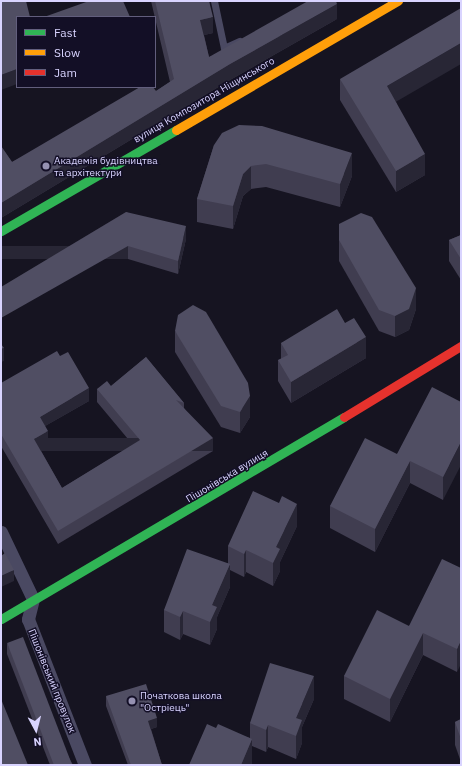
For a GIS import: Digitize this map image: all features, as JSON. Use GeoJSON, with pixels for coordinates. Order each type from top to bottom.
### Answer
{"type":"FeatureCollection","features":[{"type":"Feature","properties":{"kind":"street","name":"вулиця Композитора Ніщинського"},"geometry":{"type":"LineString","coordinates":[[1,231],[398,1]]}},
{"type":"Feature","properties":{"kind":"street","name":"Пішонівська вулиця"},"geometry":{"type":"LineString","coordinates":[[1,619],[33,599],[208,501],[461,346]]}},
{"type":"Feature","properties":{"kind":"street"},"geometry":{"type":"LineString","coordinates":[[1,532],[33,599]]}},
{"type":"Feature","properties":{"kind":"street","name":"Пішонівський провулок"},"geometry":{"type":"LineString","coordinates":[[33,599],[28,619],[85,765]]}},
{"type":"Feature","properties":{"kind":"lane"},"geometry":{"type":"LineString","coordinates":[[214,1],[224,48],[246,38]]}},
{"type":"Feature","properties":{"kind":"building"},"geometry":{"type":"Polygon","coordinates":[[[1,1],[26,1],[30,16],[16,16],[16,69],[1,75],[1,1]]]}},
{"type":"Feature","properties":{"kind":"building"},"geometry":{"type":"Polygon","coordinates":[[[89,1],[123,1],[130,16],[47,16],[89,1]]]}},
{"type":"Feature","properties":{"kind":"building"},"geometry":{"type":"Polygon","coordinates":[[[155,1],[209,1],[213,17],[200,20],[209,57],[308,1],[336,1],[337,4],[230,64],[1,203],[1,146],[12,162],[138,88],[154,88],[156,91],[174,79],[155,1]]]}},
{"type":"Feature","properties":{"kind":"building"},"geometry":{"type":"Polygon","coordinates":[[[461,8],[461,43],[387,86],[425,154],[396,171],[340,79],[461,8]]]}},
{"type":"Feature","properties":{"kind":"building"},"geometry":{"type":"Polygon","coordinates":[[[239,125],[262,126],[352,153],[340,184],[266,164],[251,166],[243,174],[233,206],[197,199],[214,145],[222,133],[239,125]]]}},
{"type":"Feature","properties":{"kind":"building"},"geometry":{"type":"Polygon","coordinates":[[[126,212],[186,226],[178,261],[128,246],[1,318],[1,287],[126,212]]]}},
{"type":"Feature","properties":{"kind":"building"},"geometry":{"type":"Polygon","coordinates":[[[361,213],[372,217],[416,288],[409,309],[395,316],[379,310],[339,240],[339,224],[361,213]]]}},
{"type":"Feature","properties":{"kind":"building"},"geometry":{"type":"Polygon","coordinates":[[[461,235],[461,259],[449,240],[461,235]]]}},
{"type":"Feature","properties":{"kind":"building"},"geometry":{"type":"Polygon","coordinates":[[[193,305],[206,312],[248,383],[250,396],[240,412],[221,406],[175,331],[178,315],[193,305]]]}},
{"type":"Feature","properties":{"kind":"building"},"geometry":{"type":"Polygon","coordinates":[[[337,309],[345,323],[354,318],[366,337],[291,382],[278,360],[288,355],[281,343],[337,309]]]}},
{"type":"Feature","properties":{"kind":"building"},"geometry":{"type":"Polygon","coordinates":[[[57,351],[60,356],[68,352],[89,388],[40,417],[48,431],[34,439],[62,488],[140,440],[97,389],[107,381],[111,386],[146,357],[184,403],[176,400],[213,438],[58,531],[1,434],[1,383],[57,351]]]}},
{"type":"Feature","properties":{"kind":"building"},"geometry":{"type":"Polygon","coordinates":[[[432,387],[461,402],[461,442],[443,477],[410,461],[375,529],[330,506],[365,438],[397,454],[432,387]]]}},
{"type":"Feature","properties":{"kind":"building"},"geometry":{"type":"Polygon","coordinates":[[[253,491],[279,503],[282,496],[297,504],[276,547],[280,549],[273,563],[246,550],[244,554],[228,546],[253,491]]]}},
{"type":"Feature","properties":{"kind":"building"},"geometry":{"type":"Polygon","coordinates":[[[187,549],[230,564],[212,605],[217,607],[210,622],[183,611],[180,617],[164,610],[187,549]]]}},
{"type":"Feature","properties":{"kind":"building"},"geometry":{"type":"Polygon","coordinates":[[[5,553],[14,570],[1,576],[1,556],[5,553]]]}},
{"type":"Feature","properties":{"kind":"building"},"geometry":{"type":"Polygon","coordinates":[[[442,559],[461,568],[461,641],[457,649],[423,633],[390,699],[344,676],[377,610],[409,626],[442,559]]]}},
{"type":"Feature","properties":{"kind":"building"},"geometry":{"type":"Polygon","coordinates":[[[23,637],[72,765],[54,765],[7,643],[23,637]]]}},
{"type":"Feature","properties":{"kind":"building"},"geometry":{"type":"Polygon","coordinates":[[[270,663],[314,676],[296,718],[302,720],[296,736],[268,725],[266,730],[250,723],[270,663]]]}},
{"type":"Feature","properties":{"kind":"building"},"geometry":{"type":"Polygon","coordinates":[[[146,684],[157,718],[148,721],[162,765],[131,765],[106,696],[146,684]]]}},
{"type":"Feature","properties":{"kind":"building"},"geometry":{"type":"Polygon","coordinates":[[[1,699],[28,765],[1,765],[1,699]]]}},
{"type":"Feature","properties":{"kind":"building"},"geometry":{"type":"Polygon","coordinates":[[[461,719],[461,739],[455,722],[461,719]]]}},
{"type":"Feature","properties":{"kind":"building"},"geometry":{"type":"Polygon","coordinates":[[[207,724],[216,728],[218,724],[252,739],[241,765],[189,765],[207,724]]]}},
{"type":"Feature","properties":{"kind":"traffic: fast"},"geometry":{"type":"LineString","coordinates":[[1,231],[176,130]]}},
{"type":"Feature","properties":{"kind":"traffic: fast"},"geometry":{"type":"LineString","coordinates":[[1,619],[344,417]]}},
{"type":"Feature","properties":{"kind":"traffic: slow"},"geometry":{"type":"LineString","coordinates":[[176,130],[398,1]]}},
{"type":"Feature","properties":{"kind":"traffic: jam"},"geometry":{"type":"LineString","coordinates":[[344,417],[461,346]]}},
{"type":"Feature","properties":{"kind":"place","name":"Академія будівництва та архітектури"},"geometry":{"type":"Point","coordinates":[46,166]}},
{"type":"Feature","properties":{"kind":"place","name":"Початкова школа \"Остріець\""},"geometry":{"type":"Point","coordinates":[132,701]}}]}
